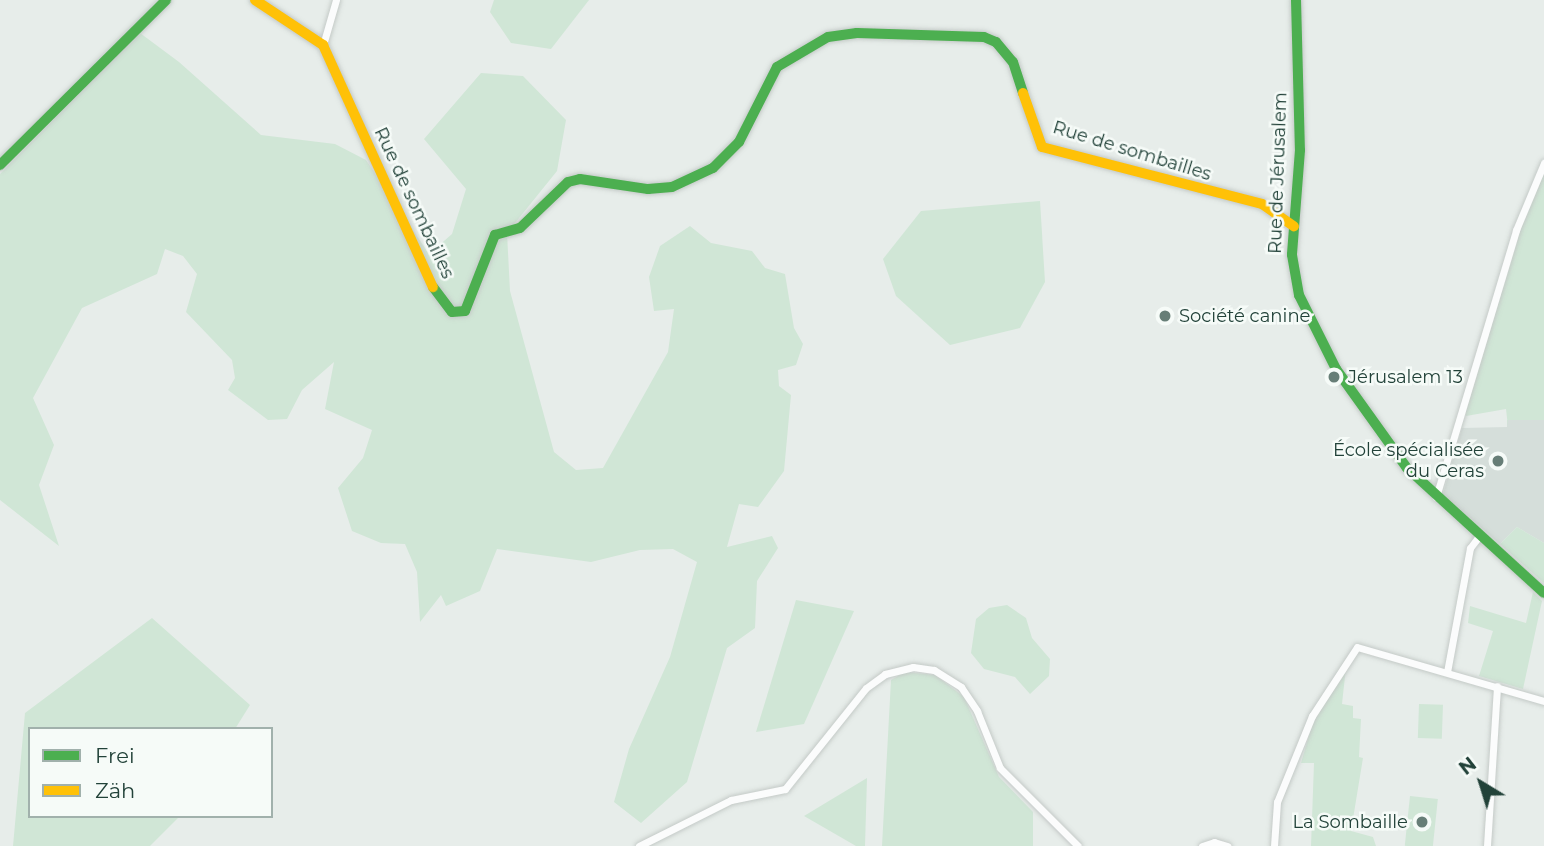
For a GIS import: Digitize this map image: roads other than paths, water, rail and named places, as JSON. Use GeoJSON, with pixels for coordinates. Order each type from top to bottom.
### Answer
{"type":"FeatureCollection","features":[{"type":"Feature","properties":{"kind":"street"},"geometry":{"type":"LineString","coordinates":[[0,165],[166,0]]}},
{"type":"Feature","properties":{"kind":"street"},"geometry":{"type":"LineString","coordinates":[[255,0],[323,46],[336,0]]}},
{"type":"Feature","properties":{"kind":"street","name":"Rue de Jérusalem"},"geometry":{"type":"LineString","coordinates":[[1296,0],[1300,150],[1293,276],[1320,341],[1397,455],[1436,497],[1544,593]]}},
{"type":"Feature","properties":{"kind":"street","name":"Rue de sombailles"},"geometry":{"type":"LineString","coordinates":[[323,46],[429,279],[452,312],[465,310],[471,303],[495,235],[520,228],[568,182],[580,179],[648,189],[671,187],[713,169],[739,142],[765,84],[777,67],[820,40],[857,33],[984,37],[996,42],[1013,62],[1042,147],[1192,189],[1262,204],[1294,226]]}},
{"type":"Feature","properties":{"kind":"street"},"geometry":{"type":"LineString","coordinates":[[1436,497],[1516,230],[1544,163]]}},
{"type":"Feature","properties":{"kind":"street"},"geometry":{"type":"LineString","coordinates":[[1447,672],[1470,548],[1479,536]]}},
{"type":"Feature","properties":{"kind":"street"},"geometry":{"type":"LineString","coordinates":[[1274,846],[1279,795],[1316,708],[1353,650],[1366,646],[1544,701]]}},
{"type":"Feature","properties":{"kind":"street"},"geometry":{"type":"LineString","coordinates":[[639,846],[731,800],[785,789],[866,688],[885,674],[913,667],[934,670],[961,687],[977,711],[1000,768],[1079,846]]}},
{"type":"Feature","properties":{"kind":"street"},"geometry":{"type":"LineString","coordinates":[[1487,846],[1497,686]]}},
{"type":"Feature","properties":{"kind":"street"},"geometry":{"type":"LineString","coordinates":[[1202,846],[1214,842],[1227,846]]}},
{"type":"Feature","properties":{"kind":"place","name":"Société canine"},"geometry":{"type":"Point","coordinates":[1165,316]}},
{"type":"Feature","properties":{"kind":"place","name":"Jérusalem 13"},"geometry":{"type":"Point","coordinates":[1334,377]}},
{"type":"Feature","properties":{"kind":"place","name":"École spécialisée du Ceras"},"geometry":{"type":"Point","coordinates":[1498,461]}},
{"type":"Feature","properties":{"kind":"place","name":"La Sombaille"},"geometry":{"type":"Point","coordinates":[1422,822]}}]}
